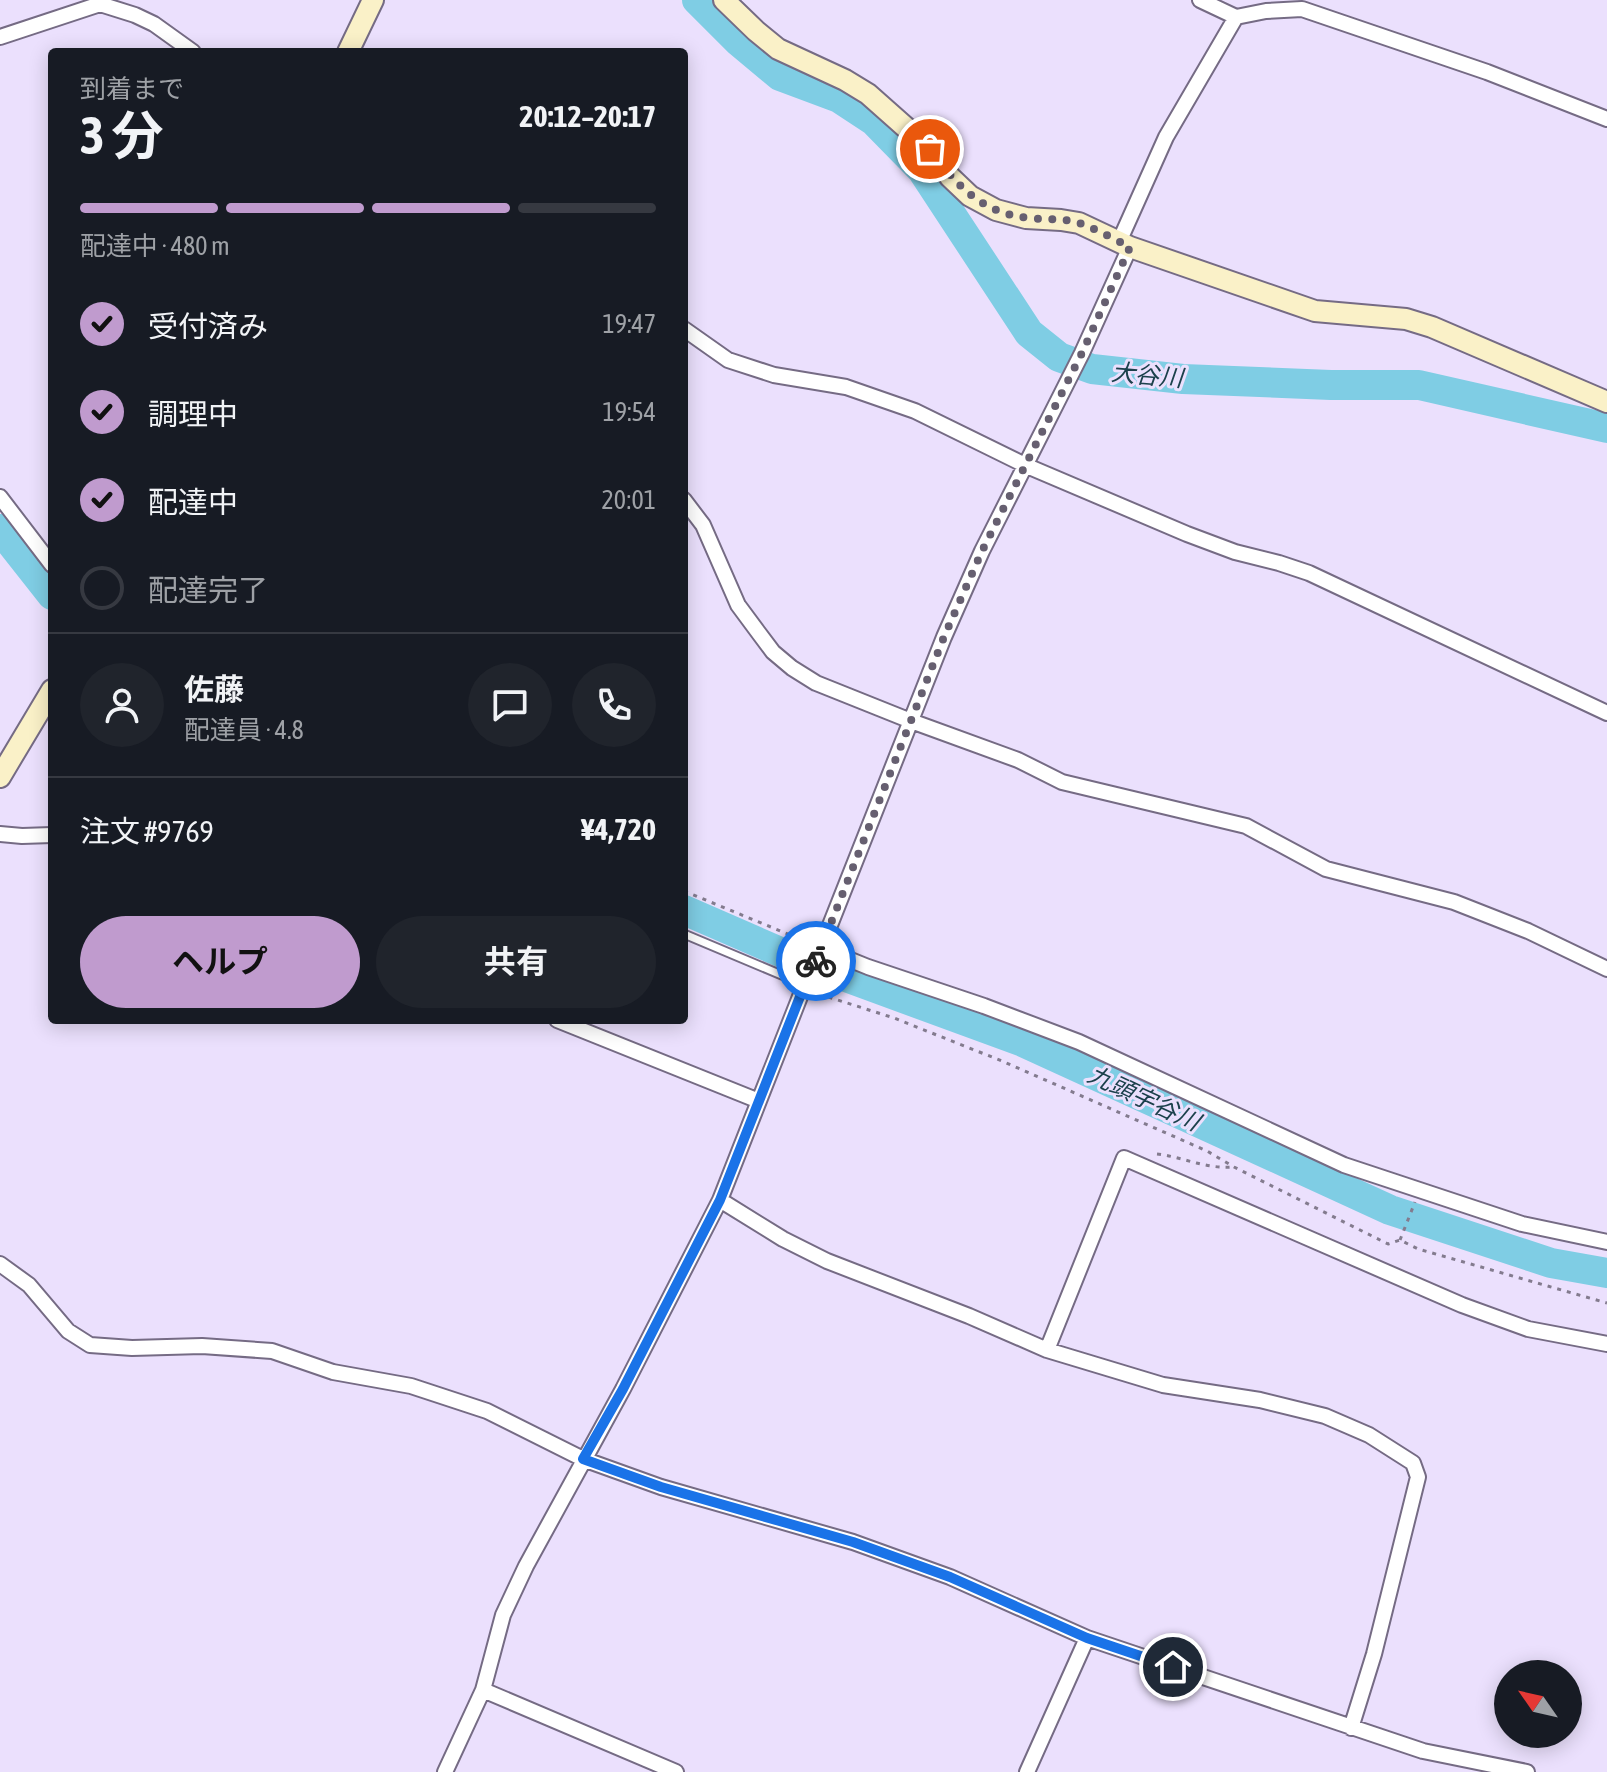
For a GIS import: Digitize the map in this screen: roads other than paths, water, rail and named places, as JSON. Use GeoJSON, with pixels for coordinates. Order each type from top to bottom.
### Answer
{"type":"FeatureCollection","features":[{"type":"Feature","properties":{"kind":"street"},"geometry":{"type":"LineString","coordinates":[[350,48],[373,0]]}},
{"type":"Feature","properties":{"kind":"street"},"geometry":{"type":"LineString","coordinates":[[724,0],[778,49],[868,94],[930,149],[950,177],[970,196],[996,210],[1026,218],[1079,223],[1124,244],[1315,311],[1406,319],[1432,327],[1607,402]]}},
{"type":"Feature","properties":{"kind":"street"},"geometry":{"type":"LineString","coordinates":[[1200,0],[1236,17]]}},
{"type":"Feature","properties":{"kind":"street"},"geometry":{"type":"LineString","coordinates":[[0,37],[100,4],[154,24],[187,48]]}},
{"type":"Feature","properties":{"kind":"street"},"geometry":{"type":"LineString","coordinates":[[445,1772],[483,1690],[503,1615],[526,1566],[623,1389],[720,1200],[944,637],[982,551],[1082,353],[1166,137],[1236,17],[1270,5],[1302,9],[1487,72],[1607,119]]}},
{"type":"Feature","properties":{"kind":"street"},"geometry":{"type":"LineString","coordinates":[[688,332],[728,360],[774,375],[846,387],[915,411],[1027,466],[1187,534],[1235,552],[1309,573],[1607,713]]}},
{"type":"Feature","properties":{"kind":"street"},"geometry":{"type":"LineString","coordinates":[[0,497],[48,560]]}},
{"type":"Feature","properties":{"kind":"street"},"geometry":{"type":"LineString","coordinates":[[688,505],[703,525],[738,605],[773,652],[816,683],[1018,760],[1062,782],[1246,826],[1326,869],[1454,902],[1528,931],[1607,969]]}},
{"type":"Feature","properties":{"kind":"street"},"geometry":{"type":"LineString","coordinates":[[0,777],[48,697]]}},
{"type":"Feature","properties":{"kind":"street"},"geometry":{"type":"LineString","coordinates":[[0,834],[48,835]]}},
{"type":"Feature","properties":{"kind":"street"},"geometry":{"type":"LineString","coordinates":[[821,950],[1079,1042],[1344,1165],[1522,1224],[1607,1242]]}},
{"type":"Feature","properties":{"kind":"street"},"geometry":{"type":"LineString","coordinates":[[567,1024],[759,1101]]}},
{"type":"Feature","properties":{"kind":"street"},"geometry":{"type":"LineString","coordinates":[[1047,1350],[1124,1158],[1462,1305],[1528,1329],[1607,1344]]}},
{"type":"Feature","properties":{"kind":"street"},"geometry":{"type":"LineString","coordinates":[[720,1200],[783,1239],[827,1261],[1047,1350],[1163,1385],[1260,1400],[1325,1416],[1369,1435],[1413,1463],[1418,1477],[1374,1654],[1351,1728]]}},
{"type":"Feature","properties":{"kind":"street"},"geometry":{"type":"LineString","coordinates":[[0,1264],[29,1285],[68,1331],[90,1345],[132,1348],[202,1346],[272,1351],[333,1372],[411,1386],[487,1411],[583,1459],[661,1487],[853,1542],[950,1577],[1087,1638],[1423,1751],[1527,1772]]}},
{"type":"Feature","properties":{"kind":"street"},"geometry":{"type":"LineString","coordinates":[[1027,1772],[1087,1638]]}},
{"type":"Feature","properties":{"kind":"street"},"geometry":{"type":"LineString","coordinates":[[483,1690],[676,1772]]}},
{"type":"Feature","properties":{"kind":"lane"},"geometry":{"type":"LineString","coordinates":[[688,936],[804,987]]}},
{"type":"Feature","properties":{"kind":"waterway","name":"大谷川"},"geometry":{"type":"LineString","coordinates":[[697,0],[738,41],[780,76],[839,98],[874,121],[922,170],[1029,333],[1059,357],[1092,369],[1183,379],[1419,385],[1607,428]]}},
{"type":"Feature","properties":{"kind":"waterway","name":"九頭宇谷川"},"geometry":{"type":"LineString","coordinates":[[0,529],[48,590]]}},
{"type":"Feature","properties":{"kind":"waterway","name":"九頭宇谷川"},"geometry":{"type":"LineString","coordinates":[[688,912],[794,958],[1023,1042],[1390,1210],[1551,1263],[1607,1273]]}}]}
